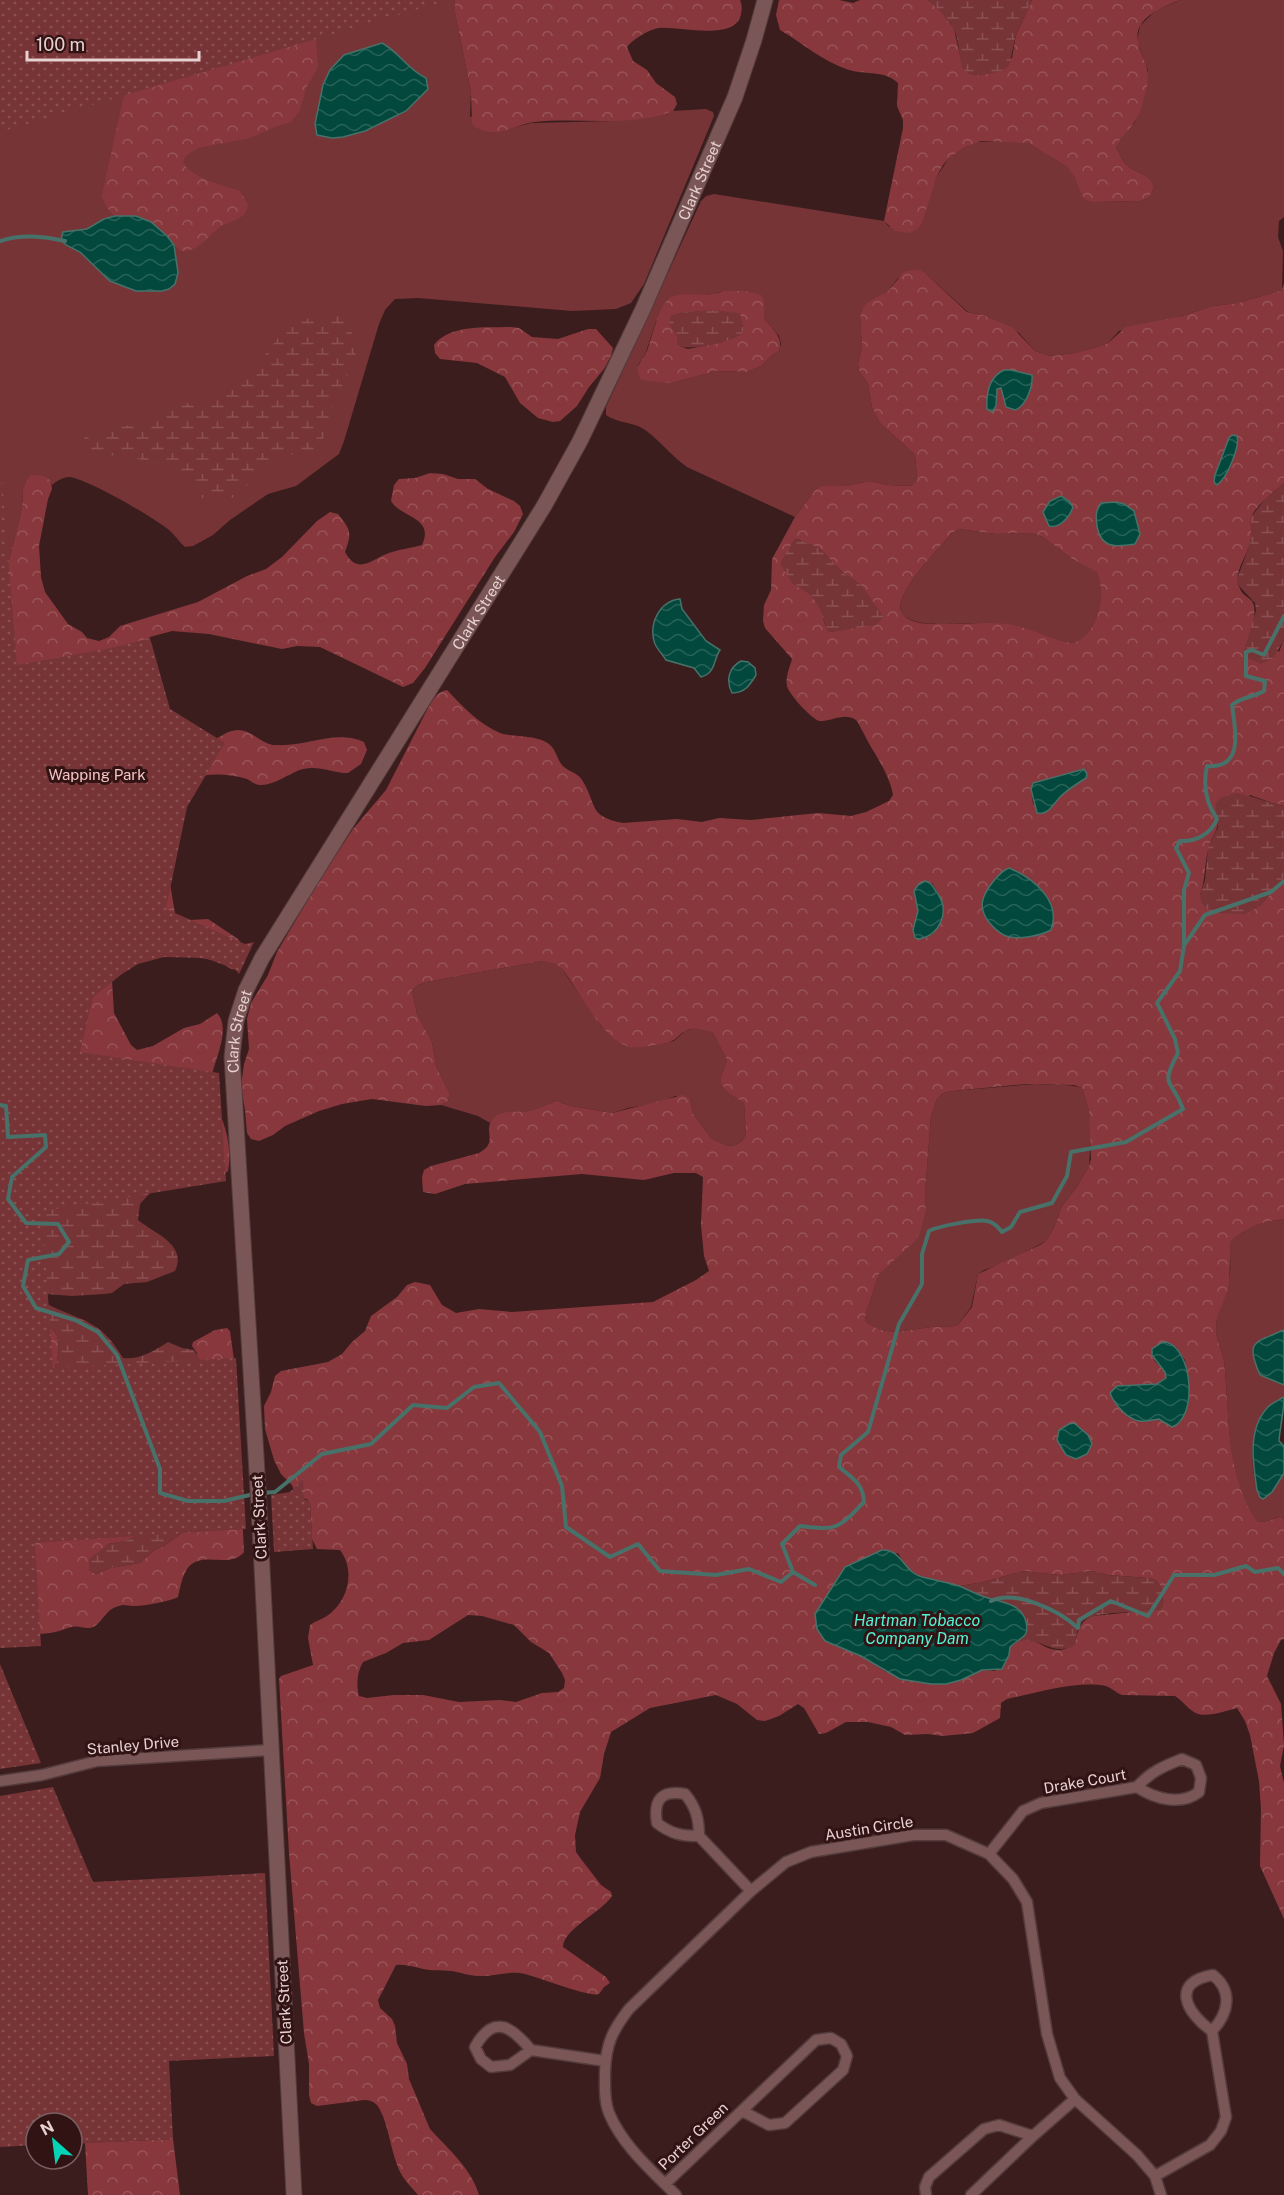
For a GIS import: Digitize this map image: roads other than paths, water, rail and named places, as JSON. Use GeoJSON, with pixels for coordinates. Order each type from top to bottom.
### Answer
{"type":"FeatureCollection","features":[{"type":"Feature","properties":{"kind":"main road","name":"Clark Street"},"geometry":{"type":"LineString","coordinates":[[294,2195],[258,1494],[232,1057],[236,1021],[246,990],[262,958],[544,506],[580,441],[644,309],[735,97],[765,0]]}},
{"type":"Feature","properties":{"kind":"street","name":"Stanley Drive"},"geometry":{"type":"LineString","coordinates":[[0,1781],[42,1775],[97,1761],[271,1750]]}},
{"type":"Feature","properties":{"kind":"street","name":"Drake Court"},"geometry":{"type":"LineString","coordinates":[[989,1854],[1023,1811],[1041,1803],[1137,1787],[1147,1776],[1161,1767],[1182,1759],[1196,1765],[1202,1778],[1199,1792],[1189,1799],[1172,1800],[1148,1794],[1137,1787]]}},
{"type":"Feature","properties":{"kind":"street"},"geometry":{"type":"LineString","coordinates":[[699,1836],[699,1821],[694,1804],[685,1794],[671,1792],[661,1797],[655,1810],[657,1823],[675,1834],[699,1836],[751,1891]]}},
{"type":"Feature","properties":{"kind":"street","name":"Austin Circle"},"geometry":{"type":"LineString","coordinates":[[676,2195],[636,2153],[609,2112],[605,2085],[608,2041],[629,2009],[751,1891],[786,1862],[811,1852],[913,1835],[946,1835],[989,1854],[1013,1879],[1027,1902],[1047,2034],[1060,2078],[1075,2099],[1137,2155],[1155,2176],[1161,2195]]}},
{"type":"Feature","properties":{"kind":"street"},"geometry":{"type":"LineString","coordinates":[[1155,2176],[1210,2145],[1221,2131],[1226,2118],[1212,2031],[1198,2021],[1188,2005],[1185,1992],[1191,1982],[1213,1975],[1223,1983],[1228,1996],[1221,2022],[1212,2031]]}},
{"type":"Feature","properties":{"kind":"street"},"geometry":{"type":"LineString","coordinates":[[531,2050],[510,2065],[491,2067],[482,2059],[475,2047],[482,2034],[490,2027],[505,2027],[521,2038],[531,2050],[605,2061]]}},
{"type":"Feature","properties":{"kind":"street","name":"Porter Green"},"geometry":{"type":"LineString","coordinates":[[665,2184],[816,2040],[831,2038],[841,2044],[847,2056],[843,2070],[785,2123],[770,2125],[742,2111]]}},
{"type":"Feature","properties":{"kind":"street"},"geometry":{"type":"LineString","coordinates":[[971,2195],[1075,2099]]}},
{"type":"Feature","properties":{"kind":"street"},"geometry":{"type":"LineString","coordinates":[[926,2195],[925,2187],[929,2177],[984,2129],[999,2126],[1033,2136]]}},
{"type":"Feature","properties":{"kind":"water"},"geometry":{"type":"Polygon","coordinates":[[[382,43],[426,78],[428,89],[406,111],[365,131],[332,138],[317,135],[315,124],[323,85],[330,70],[344,55],[382,43]]]}},
{"type":"Feature","properties":{"kind":"water"},"geometry":{"type":"Polygon","coordinates":[[[115,216],[136,216],[151,222],[174,245],[178,273],[175,284],[169,289],[136,291],[110,281],[80,252],[61,240],[63,232],[87,229],[104,219],[115,216]]]}},
{"type":"Feature","properties":{"kind":"water"},"geometry":{"type":"Polygon","coordinates":[[[1004,370],[1032,375],[1030,390],[1022,405],[1015,410],[1006,407],[1001,388],[997,389],[996,406],[992,412],[987,409],[990,386],[995,377],[1004,370]]]}},
{"type":"Feature","properties":{"kind":"water"},"geometry":{"type":"Polygon","coordinates":[[[1232,435],[1237,436],[1235,454],[1225,476],[1217,485],[1214,482],[1215,475],[1232,435]]]}},
{"type":"Feature","properties":{"kind":"water"},"geometry":{"type":"Polygon","coordinates":[[[1061,496],[1073,507],[1061,524],[1049,526],[1043,512],[1050,501],[1061,496]]]}},
{"type":"Feature","properties":{"kind":"water"},"geometry":{"type":"Polygon","coordinates":[[[1116,502],[1134,511],[1140,534],[1135,544],[1110,545],[1099,534],[1096,517],[1099,506],[1101,503],[1116,502]]]}},
{"type":"Feature","properties":{"kind":"water"},"geometry":{"type":"Polygon","coordinates":[[[680,599],[682,609],[706,641],[720,650],[712,669],[701,677],[694,668],[666,660],[653,637],[654,622],[661,609],[666,604],[680,599]]]}},
{"type":"Feature","properties":{"kind":"water"},"geometry":{"type":"Polygon","coordinates":[[[741,661],[748,662],[755,668],[756,675],[744,690],[732,693],[729,675],[733,667],[741,661]]]}},
{"type":"Feature","properties":{"kind":"water"},"geometry":{"type":"Polygon","coordinates":[[[1084,769],[1087,774],[1086,778],[1062,795],[1048,810],[1037,813],[1031,789],[1033,783],[1084,769]]]}},
{"type":"Feature","properties":{"kind":"water"},"geometry":{"type":"Polygon","coordinates":[[[1009,868],[1036,884],[1049,900],[1053,919],[1051,930],[1017,938],[1006,936],[988,921],[982,902],[997,876],[1009,868]]]}},
{"type":"Feature","properties":{"kind":"water"},"geometry":{"type":"Polygon","coordinates":[[[925,881],[931,884],[938,894],[943,915],[933,933],[919,939],[915,938],[913,930],[918,911],[914,891],[925,881]]]}},
{"type":"Feature","properties":{"kind":"water"},"geometry":{"type":"Polygon","coordinates":[[[1284,1330],[1284,1385],[1260,1375],[1255,1364],[1253,1349],[1259,1341],[1284,1330]]]}},
{"type":"Feature","properties":{"kind":"water"},"geometry":{"type":"Polygon","coordinates":[[[1166,1342],[1175,1347],[1182,1357],[1189,1384],[1186,1411],[1180,1421],[1172,1427],[1159,1419],[1143,1421],[1131,1418],[1118,1406],[1110,1393],[1117,1386],[1157,1384],[1166,1378],[1165,1372],[1152,1355],[1152,1349],[1166,1342]]]}},
{"type":"Feature","properties":{"kind":"water"},"geometry":{"type":"Polygon","coordinates":[[[1284,1397],[1279,1441],[1284,1446],[1284,1473],[1272,1492],[1263,1499],[1257,1490],[1255,1480],[1254,1436],[1261,1416],[1268,1407],[1284,1397]]]}},
{"type":"Feature","properties":{"kind":"water"},"geometry":{"type":"Polygon","coordinates":[[[1074,1423],[1088,1435],[1092,1444],[1087,1454],[1076,1459],[1066,1455],[1057,1440],[1059,1430],[1074,1423]]]}},
{"type":"Feature","properties":{"kind":"water","name":"Hartman Tobacco Company Dam"},"geometry":{"type":"Polygon","coordinates":[[[882,1550],[894,1553],[911,1571],[922,1577],[959,1586],[1010,1604],[1020,1611],[1026,1622],[1027,1632],[1010,1647],[1002,1669],[982,1670],[961,1680],[946,1684],[931,1684],[900,1679],[861,1656],[825,1641],[817,1629],[815,1614],[845,1567],[882,1550]]]}},
{"type":"Feature","properties":{"kind":"waterway"},"geometry":{"type":"LineString","coordinates":[[0,241],[32,236],[65,241]]}},
{"type":"Feature","properties":{"kind":"waterway"},"geometry":{"type":"LineString","coordinates":[[261,1493],[275,1492],[322,1454],[371,1444],[413,1405],[447,1408],[474,1387],[499,1383],[540,1432],[562,1486],[566,1527],[610,1557],[638,1544],[660,1571],[716,1575],[749,1569],[781,1582],[793,1572],[782,1544],[800,1526],[823,1528],[837,1526],[864,1502],[859,1485],[839,1467],[841,1455],[868,1432],[899,1324],[922,1284],[922,1254],[929,1231],[949,1225],[987,1221],[1002,1232],[1011,1227],[1020,1212],[1052,1203],[1067,1176],[1071,1152],[1126,1142],[1183,1109],[1168,1078],[1178,1053],[1175,1039],[1157,1003],[1180,971],[1184,946],[1184,890],[1189,873],[1176,848],[1180,841],[1197,838],[1207,833],[1217,819],[1206,793],[1207,766],[1219,765],[1227,761],[1232,754],[1235,746],[1232,705],[1264,691],[1265,681],[1246,676],[1246,652],[1252,650],[1264,655],[1284,616]]}},
{"type":"Feature","properties":{"kind":"waterway"},"geometry":{"type":"LineString","coordinates":[[1185,944],[1205,915],[1271,892],[1284,881]]}},
{"type":"Feature","properties":{"kind":"waterway"},"geometry":{"type":"LineString","coordinates":[[0,1105],[6,1106],[8,1137],[45,1135],[46,1147],[12,1177],[8,1199],[26,1223],[58,1224],[69,1242],[59,1254],[28,1260],[23,1286],[36,1308],[75,1320],[98,1332],[117,1355],[160,1469],[160,1493],[188,1501],[224,1501],[254,1494]]}},
{"type":"Feature","properties":{"kind":"waterway"},"geometry":{"type":"LineString","coordinates":[[991,1601],[1012,1598],[1037,1604],[1060,1615],[1078,1628],[1079,1620],[1111,1601],[1148,1616],[1174,1575],[1214,1575],[1246,1566],[1255,1572],[1278,1568],[1284,1574]]}},
{"type":"Feature","properties":{"kind":"waterway"},"geometry":{"type":"LineString","coordinates":[[793,1572],[815,1585]]}},
{"type":"Feature","properties":{"kind":"park label","name":"Wapping Park"},"geometry":{"type":"Point","coordinates":[97,774]}}]}
